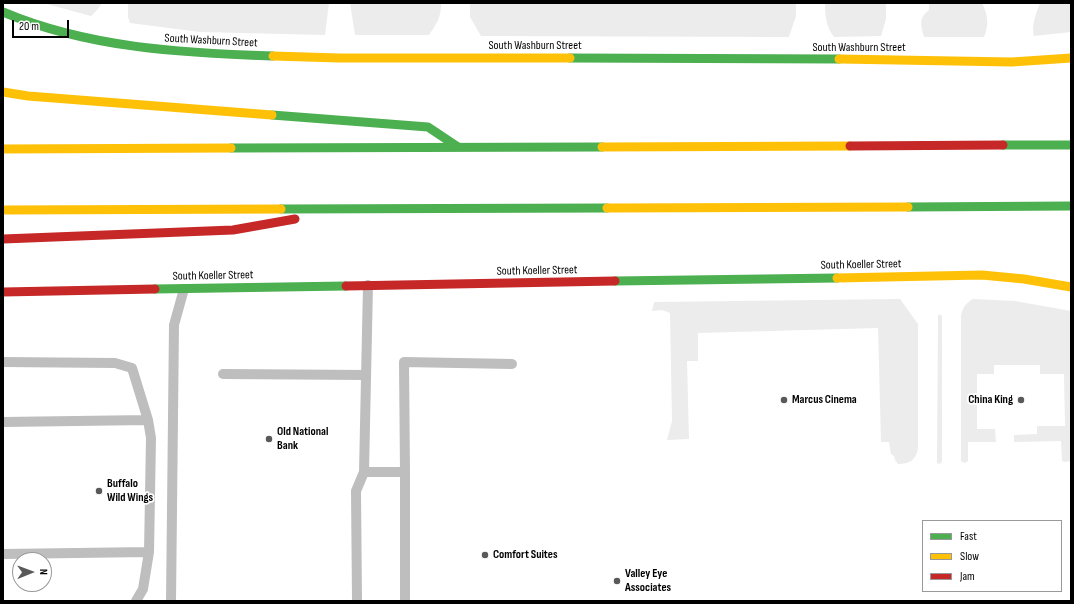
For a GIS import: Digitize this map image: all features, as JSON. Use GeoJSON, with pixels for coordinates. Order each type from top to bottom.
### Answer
{"type":"FeatureCollection","features":[{"type":"Feature","properties":{"kind":"main road","name":"South Washburn Street"},"geometry":{"type":"LineString","coordinates":[[3,12],[24,21],[70,34],[142,48],[215,54],[346,58],[811,59],[1012,62],[1071,58]]}},
{"type":"Feature","properties":{"kind":"main road"},"geometry":{"type":"LineString","coordinates":[[3,92],[28,96],[428,127],[458,146]]}},
{"type":"Feature","properties":{"kind":"main road"},"geometry":{"type":"LineString","coordinates":[[3,149],[458,146],[1071,146]]}},
{"type":"Feature","properties":{"kind":"main road"},"geometry":{"type":"LineString","coordinates":[[3,210],[1071,206]]}},
{"type":"Feature","properties":{"kind":"main road"},"geometry":{"type":"LineString","coordinates":[[3,239],[233,230],[348,208]]}},
{"type":"Feature","properties":{"kind":"main road","name":"South Koeller Street"},"geometry":{"type":"LineString","coordinates":[[3,292],[982,275],[1024,279],[1071,287]]}},
{"type":"Feature","properties":{"kind":"lane"},"geometry":{"type":"LineString","coordinates":[[357,601],[356,491],[364,472],[368,286]]}},
{"type":"Feature","properties":{"kind":"lane"},"geometry":{"type":"LineString","coordinates":[[171,601],[174,325],[184,289]]}},
{"type":"Feature","properties":{"kind":"lane"},"geometry":{"type":"LineString","coordinates":[[3,362],[115,363],[132,368],[148,420],[151,438],[149,552],[143,590],[136,601]]}},
{"type":"Feature","properties":{"kind":"lane"},"geometry":{"type":"LineString","coordinates":[[405,601],[404,362],[512,364]]}},
{"type":"Feature","properties":{"kind":"lane"},"geometry":{"type":"LineString","coordinates":[[223,374],[366,375]]}},
{"type":"Feature","properties":{"kind":"lane"},"geometry":{"type":"LineString","coordinates":[[3,422],[148,420]]}},
{"type":"Feature","properties":{"kind":"lane"},"geometry":{"type":"LineString","coordinates":[[364,472],[405,472]]}},
{"type":"Feature","properties":{"kind":"lane"},"geometry":{"type":"LineString","coordinates":[[3,554],[149,552]]}},
{"type":"Feature","properties":{"kind":"shaded area"},"geometry":{"type":"Polygon","coordinates":[[[43,3],[102,3],[91,16],[43,3]]]}},
{"type":"Feature","properties":{"kind":"shaded area"},"geometry":{"type":"Polygon","coordinates":[[[128,3],[329,3],[325,35],[200,32],[130,23],[128,17],[128,3]]]}},
{"type":"Feature","properties":{"kind":"shaded area"},"geometry":{"type":"Polygon","coordinates":[[[350,3],[441,3],[438,20],[429,35],[355,35],[350,3]]]}},
{"type":"Feature","properties":{"kind":"shaded area"},"geometry":{"type":"Polygon","coordinates":[[[470,3],[796,3],[796,16],[789,37],[481,36],[470,17],[470,3]]]}},
{"type":"Feature","properties":{"kind":"shaded area"},"geometry":{"type":"Polygon","coordinates":[[[825,3],[886,3],[886,19],[881,36],[834,37],[826,21],[825,3]]]}},
{"type":"Feature","properties":{"kind":"shaded area"},"geometry":{"type":"Polygon","coordinates":[[[929,3],[982,3],[986,11],[987,20],[987,29],[984,37],[924,37],[921,22],[923,16],[929,10],[929,3]]]}},
{"type":"Feature","properties":{"kind":"shaded area"},"geometry":{"type":"Polygon","coordinates":[[[1040,3],[1071,3],[1071,32],[1034,36],[1034,24],[1040,3]]]}},
{"type":"Feature","properties":{"kind":"shaded area"},"geometry":{"type":"Polygon","coordinates":[[[900,299],[918,324],[918,448],[916,456],[909,462],[898,464],[894,456],[891,454],[889,442],[881,442],[878,328],[698,333],[698,361],[687,361],[689,439],[667,440],[672,421],[670,313],[662,310],[652,311],[654,302],[900,299]]]}},
{"type":"Feature","properties":{"kind":"shaded area"},"geometry":{"type":"Polygon","coordinates":[[[973,299],[1015,301],[1071,311],[1071,461],[1062,461],[1061,441],[1014,442],[1014,435],[1037,434],[1037,426],[1065,426],[1064,374],[1040,374],[1040,365],[994,365],[994,374],[977,374],[977,429],[995,429],[996,442],[968,442],[968,461],[965,463],[961,461],[961,316],[965,306],[973,299]]]}},
{"type":"Feature","properties":{"kind":"shaded area"},"geometry":{"type":"Polygon","coordinates":[[[939,314],[942,316],[942,461],[940,464],[937,463],[939,314]]]}},
{"type":"Feature","properties":{"kind":"traffic: fast"},"geometry":{"type":"LineString","coordinates":[[3,12],[68,34],[102,41],[204,53],[273,56]]}},
{"type":"Feature","properties":{"kind":"traffic: fast"},"geometry":{"type":"LineString","coordinates":[[570,58],[839,59]]}},
{"type":"Feature","properties":{"kind":"traffic: fast"},"geometry":{"type":"LineString","coordinates":[[272,115],[428,127],[458,147]]}},
{"type":"Feature","properties":{"kind":"traffic: fast"},"geometry":{"type":"LineString","coordinates":[[1003,145],[1071,145]]}},
{"type":"Feature","properties":{"kind":"traffic: fast"},"geometry":{"type":"LineString","coordinates":[[231,148],[602,147]]}},
{"type":"Feature","properties":{"kind":"traffic: fast"},"geometry":{"type":"LineString","coordinates":[[908,207],[1071,206]]}},
{"type":"Feature","properties":{"kind":"traffic: fast"},"geometry":{"type":"LineString","coordinates":[[281,209],[607,208]]}},
{"type":"Feature","properties":{"kind":"traffic: fast"},"geometry":{"type":"LineString","coordinates":[[615,281],[837,278]]}},
{"type":"Feature","properties":{"kind":"traffic: fast"},"geometry":{"type":"LineString","coordinates":[[155,289],[346,286]]}},
{"type":"Feature","properties":{"kind":"traffic: slow"},"geometry":{"type":"LineString","coordinates":[[273,56],[339,58],[570,58]]}},
{"type":"Feature","properties":{"kind":"traffic: slow"},"geometry":{"type":"LineString","coordinates":[[839,59],[1012,62],[1071,58]]}},
{"type":"Feature","properties":{"kind":"traffic: slow"},"geometry":{"type":"LineString","coordinates":[[3,92],[28,96],[272,115]]}},
{"type":"Feature","properties":{"kind":"traffic: slow"},"geometry":{"type":"LineString","coordinates":[[602,147],[850,146]]}},
{"type":"Feature","properties":{"kind":"traffic: slow"},"geometry":{"type":"LineString","coordinates":[[3,149],[231,148]]}},
{"type":"Feature","properties":{"kind":"traffic: slow"},"geometry":{"type":"LineString","coordinates":[[607,208],[908,207]]}},
{"type":"Feature","properties":{"kind":"traffic: slow"},"geometry":{"type":"LineString","coordinates":[[3,210],[281,209]]}},
{"type":"Feature","properties":{"kind":"traffic: slow"},"geometry":{"type":"LineString","coordinates":[[837,278],[982,275],[1024,279],[1071,287]]}},
{"type":"Feature","properties":{"kind":"traffic: jam"},"geometry":{"type":"LineString","coordinates":[[850,146],[1003,145]]}},
{"type":"Feature","properties":{"kind":"traffic: jam"},"geometry":{"type":"LineString","coordinates":[[3,239],[233,230],[295,219]]}},
{"type":"Feature","properties":{"kind":"traffic: jam"},"geometry":{"type":"LineString","coordinates":[[346,286],[615,281]]}},
{"type":"Feature","properties":{"kind":"traffic: jam"},"geometry":{"type":"LineString","coordinates":[[3,292],[155,289]]}},
{"type":"Feature","properties":{"kind":"place","name":"Marcus Cinema"},"geometry":{"type":"Point","coordinates":[784,400]}},
{"type":"Feature","properties":{"kind":"place","name":"China King"},"geometry":{"type":"Point","coordinates":[1021,400]}},
{"type":"Feature","properties":{"kind":"place","name":"Old National Bank"},"geometry":{"type":"Point","coordinates":[269,439]}},
{"type":"Feature","properties":{"kind":"place","name":"Buffalo Wild Wings"},"geometry":{"type":"Point","coordinates":[99,491]}},
{"type":"Feature","properties":{"kind":"place","name":"Comfort Suites"},"geometry":{"type":"Point","coordinates":[485,555]}},
{"type":"Feature","properties":{"kind":"place","name":"Valley Eye Associates"},"geometry":{"type":"Point","coordinates":[617,581]}}]}
